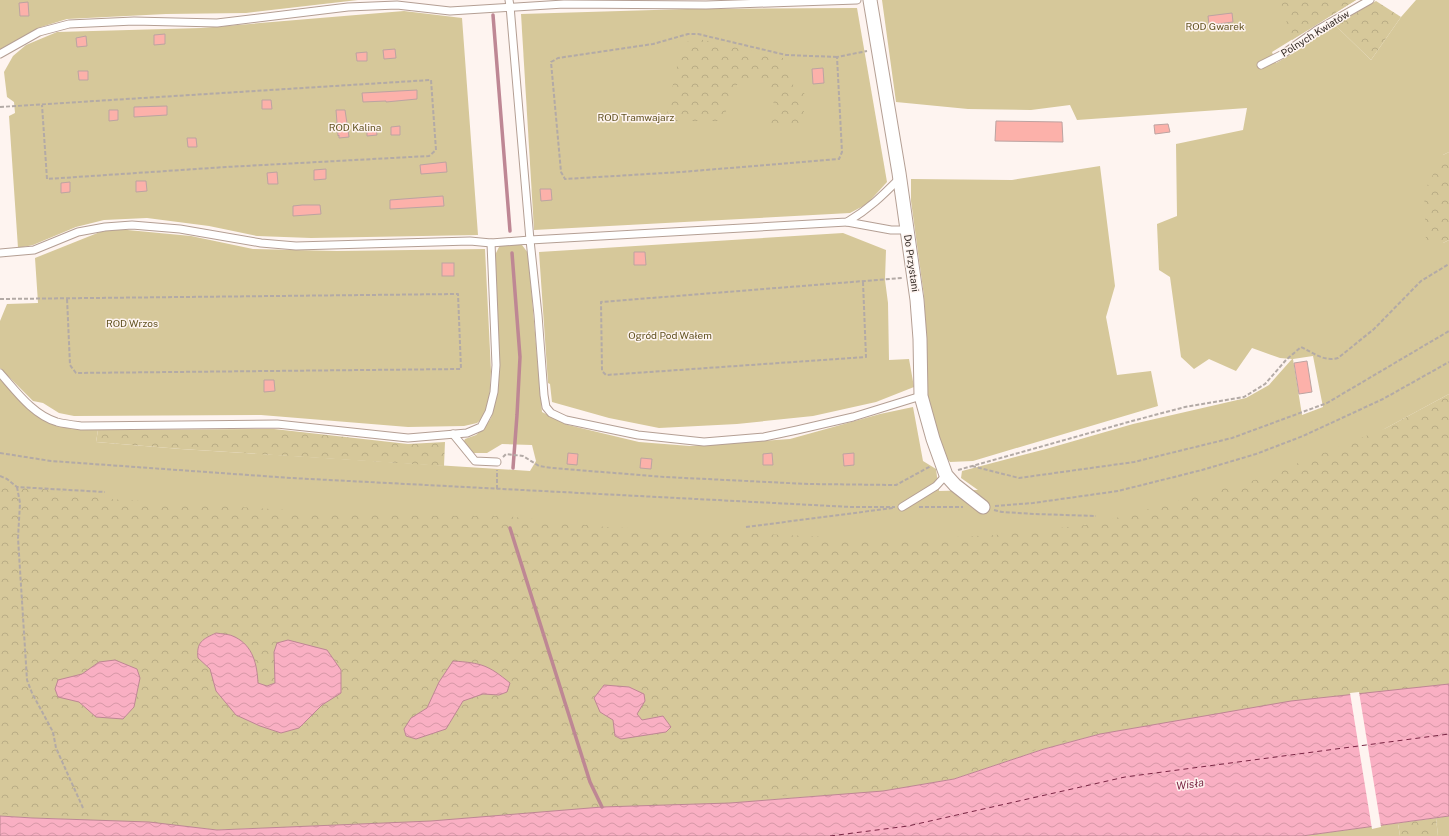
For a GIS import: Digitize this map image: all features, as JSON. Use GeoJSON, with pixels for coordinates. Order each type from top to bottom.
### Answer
{"type":"FeatureCollection","features":[{"type":"Feature","properties":{"kind":"street","name":"Do Przystani"},"geometry":{"type":"LineString","coordinates":[[870,0],[900,178],[914,278],[920,339],[921,396],[946,475],[955,485],[983,507]]}},
{"type":"Feature","properties":{"kind":"lane"},"geometry":{"type":"LineString","coordinates":[[0,54],[39,32],[69,24],[134,21],[216,23],[348,7],[397,5],[450,11],[482,10],[510,3],[706,5],[857,0]]}},
{"type":"Feature","properties":{"kind":"lane","name":"Polnych Kwiatów"},"geometry":{"type":"LineString","coordinates":[[1261,65],[1283,54],[1317,30],[1370,0]]}},
{"type":"Feature","properties":{"kind":"lane"},"geometry":{"type":"LineString","coordinates":[[510,3],[544,395],[546,406],[551,413],[566,420],[638,436],[674,440],[711,441],[764,437],[797,430],[853,417],[921,396]]}},
{"type":"Feature","properties":{"kind":"lane"},"geometry":{"type":"LineString","coordinates":[[847,222],[879,200],[900,178]]}},
{"type":"Feature","properties":{"kind":"lane"},"geometry":{"type":"LineString","coordinates":[[0,253],[34,250],[78,232],[105,227],[132,225],[180,229],[261,243],[296,246],[470,242],[491,243],[847,222],[891,230],[907,230]]}},
{"type":"Feature","properties":{"kind":"lane"},"geometry":{"type":"LineString","coordinates":[[0,373],[32,408],[44,416],[56,422],[82,426],[277,424],[408,438],[467,433],[480,427],[489,412],[494,392],[496,365],[491,243]]}},
{"type":"Feature","properties":{"kind":"lane"},"geometry":{"type":"LineString","coordinates":[[454,434],[475,461],[497,466]]}},
{"type":"Feature","properties":{"kind":"lane"},"geometry":{"type":"LineString","coordinates":[[902,507],[936,486],[946,475]]}},
{"type":"Feature","properties":{"kind":"path"},"geometry":{"type":"LineString","coordinates":[[837,57],[842,152],[839,158],[681,172],[565,179],[561,172],[551,62],[558,58],[653,44],[688,34],[698,34],[786,55],[837,57],[865,52]]}},
{"type":"Feature","properties":{"kind":"path"},"geometry":{"type":"LineString","coordinates":[[0,107],[431,80],[436,150],[430,156],[47,179],[42,105]]}},
{"type":"Feature","properties":{"kind":"path"},"geometry":{"type":"LineString","coordinates":[[946,475],[970,466],[1162,413],[1244,397],[1265,384],[1286,360],[1301,347],[1323,359],[1331,360],[1338,358],[1374,329],[1421,281],[1449,264]]}},
{"type":"Feature","properties":{"kind":"path"},"geometry":{"type":"LineString","coordinates":[[863,282],[866,357],[606,375],[602,371],[601,302],[914,278]]}},
{"type":"Feature","properties":{"kind":"path"},"geometry":{"type":"LineString","coordinates":[[0,299],[67,298],[458,294],[461,369],[76,373],[70,365],[67,298]]}},
{"type":"Feature","properties":{"kind":"path"},"geometry":{"type":"LineString","coordinates":[[970,466],[1019,478],[1134,462],[1232,438],[1327,403],[1449,332]]}},
{"type":"Feature","properties":{"kind":"path"},"geometry":{"type":"LineString","coordinates":[[0,453],[58,461],[291,478],[851,507],[983,507],[1033,503],[1118,491],[1202,470],[1256,454],[1303,436],[1383,399],[1449,362]]}},
{"type":"Feature","properties":{"kind":"path"},"geometry":{"type":"LineString","coordinates":[[506,454],[523,456],[539,466],[545,467],[658,477],[808,484],[896,485],[941,460]]}},
{"type":"Feature","properties":{"kind":"path"},"geometry":{"type":"LineString","coordinates":[[497,466],[497,489]]}},
{"type":"Feature","properties":{"kind":"path"},"geometry":{"type":"LineString","coordinates":[[0,476],[7,479],[17,487],[105,492]]}},
{"type":"Feature","properties":{"kind":"path"},"geometry":{"type":"LineString","coordinates":[[17,487],[20,503],[19,546],[27,680],[32,693],[53,732],[56,748],[83,808]]}},
{"type":"Feature","properties":{"kind":"path"},"geometry":{"type":"LineString","coordinates":[[746,527],[902,507]]}},
{"type":"Feature","properties":{"kind":"path"},"geometry":{"type":"LineString","coordinates":[[983,507],[1002,512],[1096,516]]}},
{"type":"Feature","properties":{"kind":"green space"},"geometry":{"type":"Polygon","coordinates":[[[0,0],[358,0],[246,13],[166,14],[67,19],[41,27],[0,51],[0,0]]]}},
{"type":"Feature","properties":{"kind":"green space","name":"ROD Gwarek"},"geometry":{"type":"Polygon","coordinates":[[[882,0],[1356,0],[1272,52],[1276,63],[1297,51],[1335,25],[1371,60],[1401,17],[1416,0],[1449,0],[1449,152],[1443,155],[1443,243],[1449,240],[1449,394],[1340,453],[1291,701],[1100,734],[1044,749],[954,779],[883,791],[730,803],[602,807],[431,821],[217,830],[149,822],[0,816],[0,377],[59,426],[98,430],[96,442],[181,449],[530,471],[536,461],[532,445],[502,444],[487,453],[472,453],[463,443],[465,439],[476,435],[485,427],[491,418],[499,376],[494,257],[500,245],[522,245],[528,253],[542,412],[568,425],[639,442],[690,446],[790,439],[880,414],[913,407],[923,461],[936,469],[939,491],[978,490],[961,478],[962,471],[1133,424],[1246,398],[1269,385],[1292,359],[1280,358],[1252,348],[1236,371],[1209,359],[1194,369],[1181,357],[1170,277],[1159,270],[1157,224],[1177,216],[1176,144],[1243,130],[1247,108],[1077,120],[1070,105],[1031,110],[968,109],[896,102],[882,0]],[[1313,356],[1293,359],[1302,415],[1323,407],[1313,356]]]}},
{"type":"Feature","properties":{"kind":"green space"},"geometry":{"type":"Polygon","coordinates":[[[1280,0],[1356,0],[1292,40],[1280,0]]]}},
{"type":"Feature","properties":{"kind":"green space"},"geometry":{"type":"Polygon","coordinates":[[[1376,1],[1401,17],[1371,60],[1335,25],[1376,1]]]}},
{"type":"Feature","properties":{"kind":"green space","name":"ROD Tramwajarz"},"geometry":{"type":"Polygon","coordinates":[[[857,8],[887,182],[867,204],[850,213],[534,230],[521,14],[687,9],[857,8]]]}},
{"type":"Feature","properties":{"kind":"green space","name":"ROD Kalina"},"geometry":{"type":"Polygon","coordinates":[[[404,11],[462,18],[478,235],[311,238],[257,236],[209,226],[147,218],[104,220],[76,227],[33,245],[18,248],[9,116],[15,113],[14,102],[7,97],[4,72],[13,56],[26,45],[57,32],[201,28],[404,11]]]}},
{"type":"Feature","properties":{"kind":"green space"},"geometry":{"type":"Polygon","coordinates":[[[699,39],[783,58],[791,83],[805,94],[803,126],[769,126],[774,100],[754,78],[740,78],[722,121],[673,121],[667,112],[682,43],[699,39]]]}},
{"type":"Feature","properties":{"kind":"green space"},"geometry":{"type":"Polygon","coordinates":[[[1449,152],[1449,240],[1443,243],[1426,241],[1424,192],[1443,155],[1449,152]]]}},
{"type":"Feature","properties":{"kind":"green space"},"geometry":{"type":"Polygon","coordinates":[[[1100,166],[1115,286],[1106,317],[1117,375],[1151,371],[1158,406],[973,461],[950,462],[944,455],[928,399],[924,296],[911,201],[911,179],[1012,180],[1100,166]]]}},
{"type":"Feature","properties":{"kind":"green space","name":"ROD Wrzos"},"geometry":{"type":"Polygon","coordinates":[[[117,229],[191,236],[253,249],[337,251],[485,249],[491,371],[489,405],[483,418],[477,423],[464,426],[408,427],[261,415],[74,416],[59,413],[43,403],[33,401],[0,368],[0,321],[7,304],[38,303],[35,258],[100,232],[117,229]]]}},
{"type":"Feature","properties":{"kind":"green space","name":"Ogród Pod Wałem"},"geometry":{"type":"Polygon","coordinates":[[[843,233],[886,250],[885,280],[888,303],[889,360],[909,359],[914,387],[876,402],[813,416],[737,424],[659,428],[609,418],[552,402],[550,384],[548,383],[539,252],[843,233]]]}},
{"type":"Feature","properties":{"kind":"green space"},"geometry":{"type":"Polygon","coordinates":[[[1449,394],[1449,686],[1290,703],[1093,735],[1047,746],[954,778],[896,790],[834,798],[804,793],[775,797],[741,806],[687,803],[647,814],[387,825],[274,828],[202,828],[0,814],[0,482],[109,499],[369,515],[506,516],[606,527],[896,540],[995,535],[1094,524],[1258,479],[1386,428],[1449,394]]]}},
{"type":"Feature","properties":{"kind":"green space"},"geometry":{"type":"Polygon","coordinates":[[[274,429],[408,444],[445,442],[444,466],[96,442],[98,430],[274,429]]]}},
{"type":"Feature","properties":{"kind":"green space"},"geometry":{"type":"Polygon","coordinates":[[[1449,816],[1449,836],[1438,836],[1436,818],[1449,816]]]}},
{"type":"Feature","properties":{"kind":"green space"},"geometry":{"type":"Polygon","coordinates":[[[1436,818],[1438,836],[1400,836],[1398,823],[1436,818]]]}},
{"type":"Feature","properties":{"kind":"green space"},"geometry":{"type":"Polygon","coordinates":[[[1398,823],[1400,836],[1302,836],[1398,823]]]}},
{"type":"Feature","properties":{"kind":"water"},"geometry":{"type":"Polygon","coordinates":[[[216,633],[233,636],[246,645],[255,662],[258,683],[267,686],[275,683],[274,652],[277,643],[288,640],[327,650],[341,670],[341,693],[322,705],[299,728],[281,733],[260,726],[236,715],[216,691],[210,669],[198,658],[198,648],[201,642],[207,637],[216,633]]]}},
{"type":"Feature","properties":{"kind":"water"},"geometry":{"type":"Polygon","coordinates":[[[115,660],[137,669],[140,678],[134,707],[123,719],[96,717],[79,702],[58,697],[55,689],[58,680],[82,674],[99,662],[115,660]]]}},
{"type":"Feature","properties":{"kind":"water"},"geometry":{"type":"Polygon","coordinates":[[[453,661],[478,664],[496,672],[510,683],[507,692],[499,695],[483,694],[463,701],[446,729],[416,739],[406,736],[404,729],[411,718],[427,708],[439,682],[453,661]]]}},
{"type":"Feature","properties":{"kind":"water","name":"Wisła"},"geometry":{"type":"Polygon","coordinates":[[[1449,684],[1449,816],[1302,836],[0,836],[0,816],[149,822],[217,830],[431,821],[602,807],[730,803],[883,791],[954,779],[1044,749],[1100,734],[1291,701],[1449,684]]]}},
{"type":"Feature","properties":{"kind":"water"},"geometry":{"type":"Polygon","coordinates":[[[604,685],[629,687],[644,694],[645,701],[637,714],[642,720],[663,716],[671,727],[666,732],[621,739],[615,736],[613,720],[600,712],[594,698],[604,685]]]}},
{"type":"Feature","properties":{"kind":"pier"},"geometry":{"type":"Polygon","coordinates":[[[1359,692],[1381,827],[1372,829],[1350,693],[1359,692]]]}},
{"type":"Feature","properties":{"kind":"building"},"geometry":{"type":"Polygon","coordinates":[[[28,2],[29,16],[20,16],[19,3],[28,2]]]}},
{"type":"Feature","properties":{"kind":"building"},"geometry":{"type":"Polygon","coordinates":[[[1232,13],[1233,22],[1209,25],[1208,16],[1232,13]]]}},
{"type":"Feature","properties":{"kind":"building"},"geometry":{"type":"Polygon","coordinates":[[[165,34],[165,44],[154,45],[154,35],[165,34]]]}},
{"type":"Feature","properties":{"kind":"building"},"geometry":{"type":"Polygon","coordinates":[[[86,36],[87,46],[77,47],[76,38],[86,36]]]}},
{"type":"Feature","properties":{"kind":"building"},"geometry":{"type":"Polygon","coordinates":[[[395,49],[396,58],[384,59],[383,50],[395,49]]]}},
{"type":"Feature","properties":{"kind":"building"},"geometry":{"type":"Polygon","coordinates":[[[367,52],[367,61],[357,61],[356,53],[367,52]]]}},
{"type":"Feature","properties":{"kind":"building"},"geometry":{"type":"Polygon","coordinates":[[[823,68],[824,83],[813,84],[812,69],[823,68]]]}},
{"type":"Feature","properties":{"kind":"building"},"geometry":{"type":"Polygon","coordinates":[[[78,71],[88,71],[88,80],[79,80],[78,71]]]}},
{"type":"Feature","properties":{"kind":"building"},"geometry":{"type":"Polygon","coordinates":[[[417,90],[417,99],[386,102],[363,102],[362,93],[417,90]]]}},
{"type":"Feature","properties":{"kind":"building"},"geometry":{"type":"Polygon","coordinates":[[[262,100],[271,100],[272,109],[262,109],[262,100]]]}},
{"type":"Feature","properties":{"kind":"building"},"geometry":{"type":"Polygon","coordinates":[[[167,106],[167,115],[134,117],[134,107],[167,106]]]}},
{"type":"Feature","properties":{"kind":"building"},"geometry":{"type":"Polygon","coordinates":[[[109,110],[118,110],[118,120],[109,121],[109,110]]]}},
{"type":"Feature","properties":{"kind":"building"},"geometry":{"type":"Polygon","coordinates":[[[336,110],[345,110],[349,137],[339,138],[339,135],[338,136],[336,110]]]}},
{"type":"Feature","properties":{"kind":"building"},"geometry":{"type":"Polygon","coordinates":[[[996,121],[1062,122],[1063,142],[995,141],[996,121]]]}},
{"type":"Feature","properties":{"kind":"building"},"geometry":{"type":"Polygon","coordinates":[[[1168,124],[1170,132],[1155,134],[1154,125],[1168,124]]]}},
{"type":"Feature","properties":{"kind":"building"},"geometry":{"type":"Polygon","coordinates":[[[376,126],[377,135],[367,136],[367,127],[376,126]]]}},
{"type":"Feature","properties":{"kind":"building"},"geometry":{"type":"Polygon","coordinates":[[[400,126],[400,135],[391,135],[391,127],[400,126]]]}},
{"type":"Feature","properties":{"kind":"building"},"geometry":{"type":"Polygon","coordinates":[[[187,138],[196,138],[197,147],[188,147],[187,138]]]}},
{"type":"Feature","properties":{"kind":"building"},"geometry":{"type":"Polygon","coordinates":[[[446,162],[447,172],[421,174],[420,165],[446,162]]]}},
{"type":"Feature","properties":{"kind":"building"},"geometry":{"type":"Polygon","coordinates":[[[326,169],[326,179],[314,180],[314,170],[326,169]]]}},
{"type":"Feature","properties":{"kind":"building"},"geometry":{"type":"Polygon","coordinates":[[[277,172],[278,184],[268,184],[267,173],[277,172]]]}},
{"type":"Feature","properties":{"kind":"building"},"geometry":{"type":"Polygon","coordinates":[[[136,181],[146,181],[147,191],[136,192],[136,181]]]}},
{"type":"Feature","properties":{"kind":"building"},"geometry":{"type":"Polygon","coordinates":[[[70,182],[70,192],[61,193],[61,183],[70,182]]]}},
{"type":"Feature","properties":{"kind":"building"},"geometry":{"type":"Polygon","coordinates":[[[540,189],[551,189],[552,200],[541,201],[540,189]]]}},
{"type":"Feature","properties":{"kind":"building"},"geometry":{"type":"Polygon","coordinates":[[[443,196],[444,206],[390,209],[390,200],[443,196]]]}},
{"type":"Feature","properties":{"kind":"building"},"geometry":{"type":"Polygon","coordinates":[[[320,205],[321,214],[293,216],[293,206],[320,205]]]}},
{"type":"Feature","properties":{"kind":"building"},"geometry":{"type":"Polygon","coordinates":[[[634,252],[645,252],[646,265],[634,265],[634,252]]]}},
{"type":"Feature","properties":{"kind":"building"},"geometry":{"type":"Polygon","coordinates":[[[442,263],[454,263],[454,276],[442,276],[442,263]]]}},
{"type":"Feature","properties":{"kind":"building"},"geometry":{"type":"Polygon","coordinates":[[[1307,361],[1312,392],[1299,394],[1294,363],[1307,361]]]}},
{"type":"Feature","properties":{"kind":"building"},"geometry":{"type":"Polygon","coordinates":[[[264,380],[274,380],[275,391],[264,392],[264,380]]]}},
{"type":"Feature","properties":{"kind":"building"},"geometry":{"type":"Polygon","coordinates":[[[568,453],[578,454],[577,465],[567,464],[568,453]]]}},
{"type":"Feature","properties":{"kind":"building"},"geometry":{"type":"Polygon","coordinates":[[[772,453],[773,465],[763,465],[763,454],[772,453]]]}},
{"type":"Feature","properties":{"kind":"building"},"geometry":{"type":"Polygon","coordinates":[[[854,453],[854,465],[844,466],[843,454],[854,453]]]}},
{"type":"Feature","properties":{"kind":"building"},"geometry":{"type":"Polygon","coordinates":[[[641,458],[652,459],[651,469],[640,468],[641,458]]]}},
{"type":"Feature","properties":{"kind":"waterway"},"geometry":{"type":"LineString","coordinates":[[493,15],[510,231]]}},
{"type":"Feature","properties":{"kind":"waterway"},"geometry":{"type":"LineString","coordinates":[[512,253],[520,357],[513,468]]}},
{"type":"Feature","properties":{"kind":"waterway"},"geometry":{"type":"LineString","coordinates":[[510,528],[590,782],[602,807]]}},
{"type":"Feature","properties":{"kind":"ferry route"},"geometry":{"type":"LineString","coordinates":[[830,836],[908,826],[1125,777],[1449,734]]}}]}
